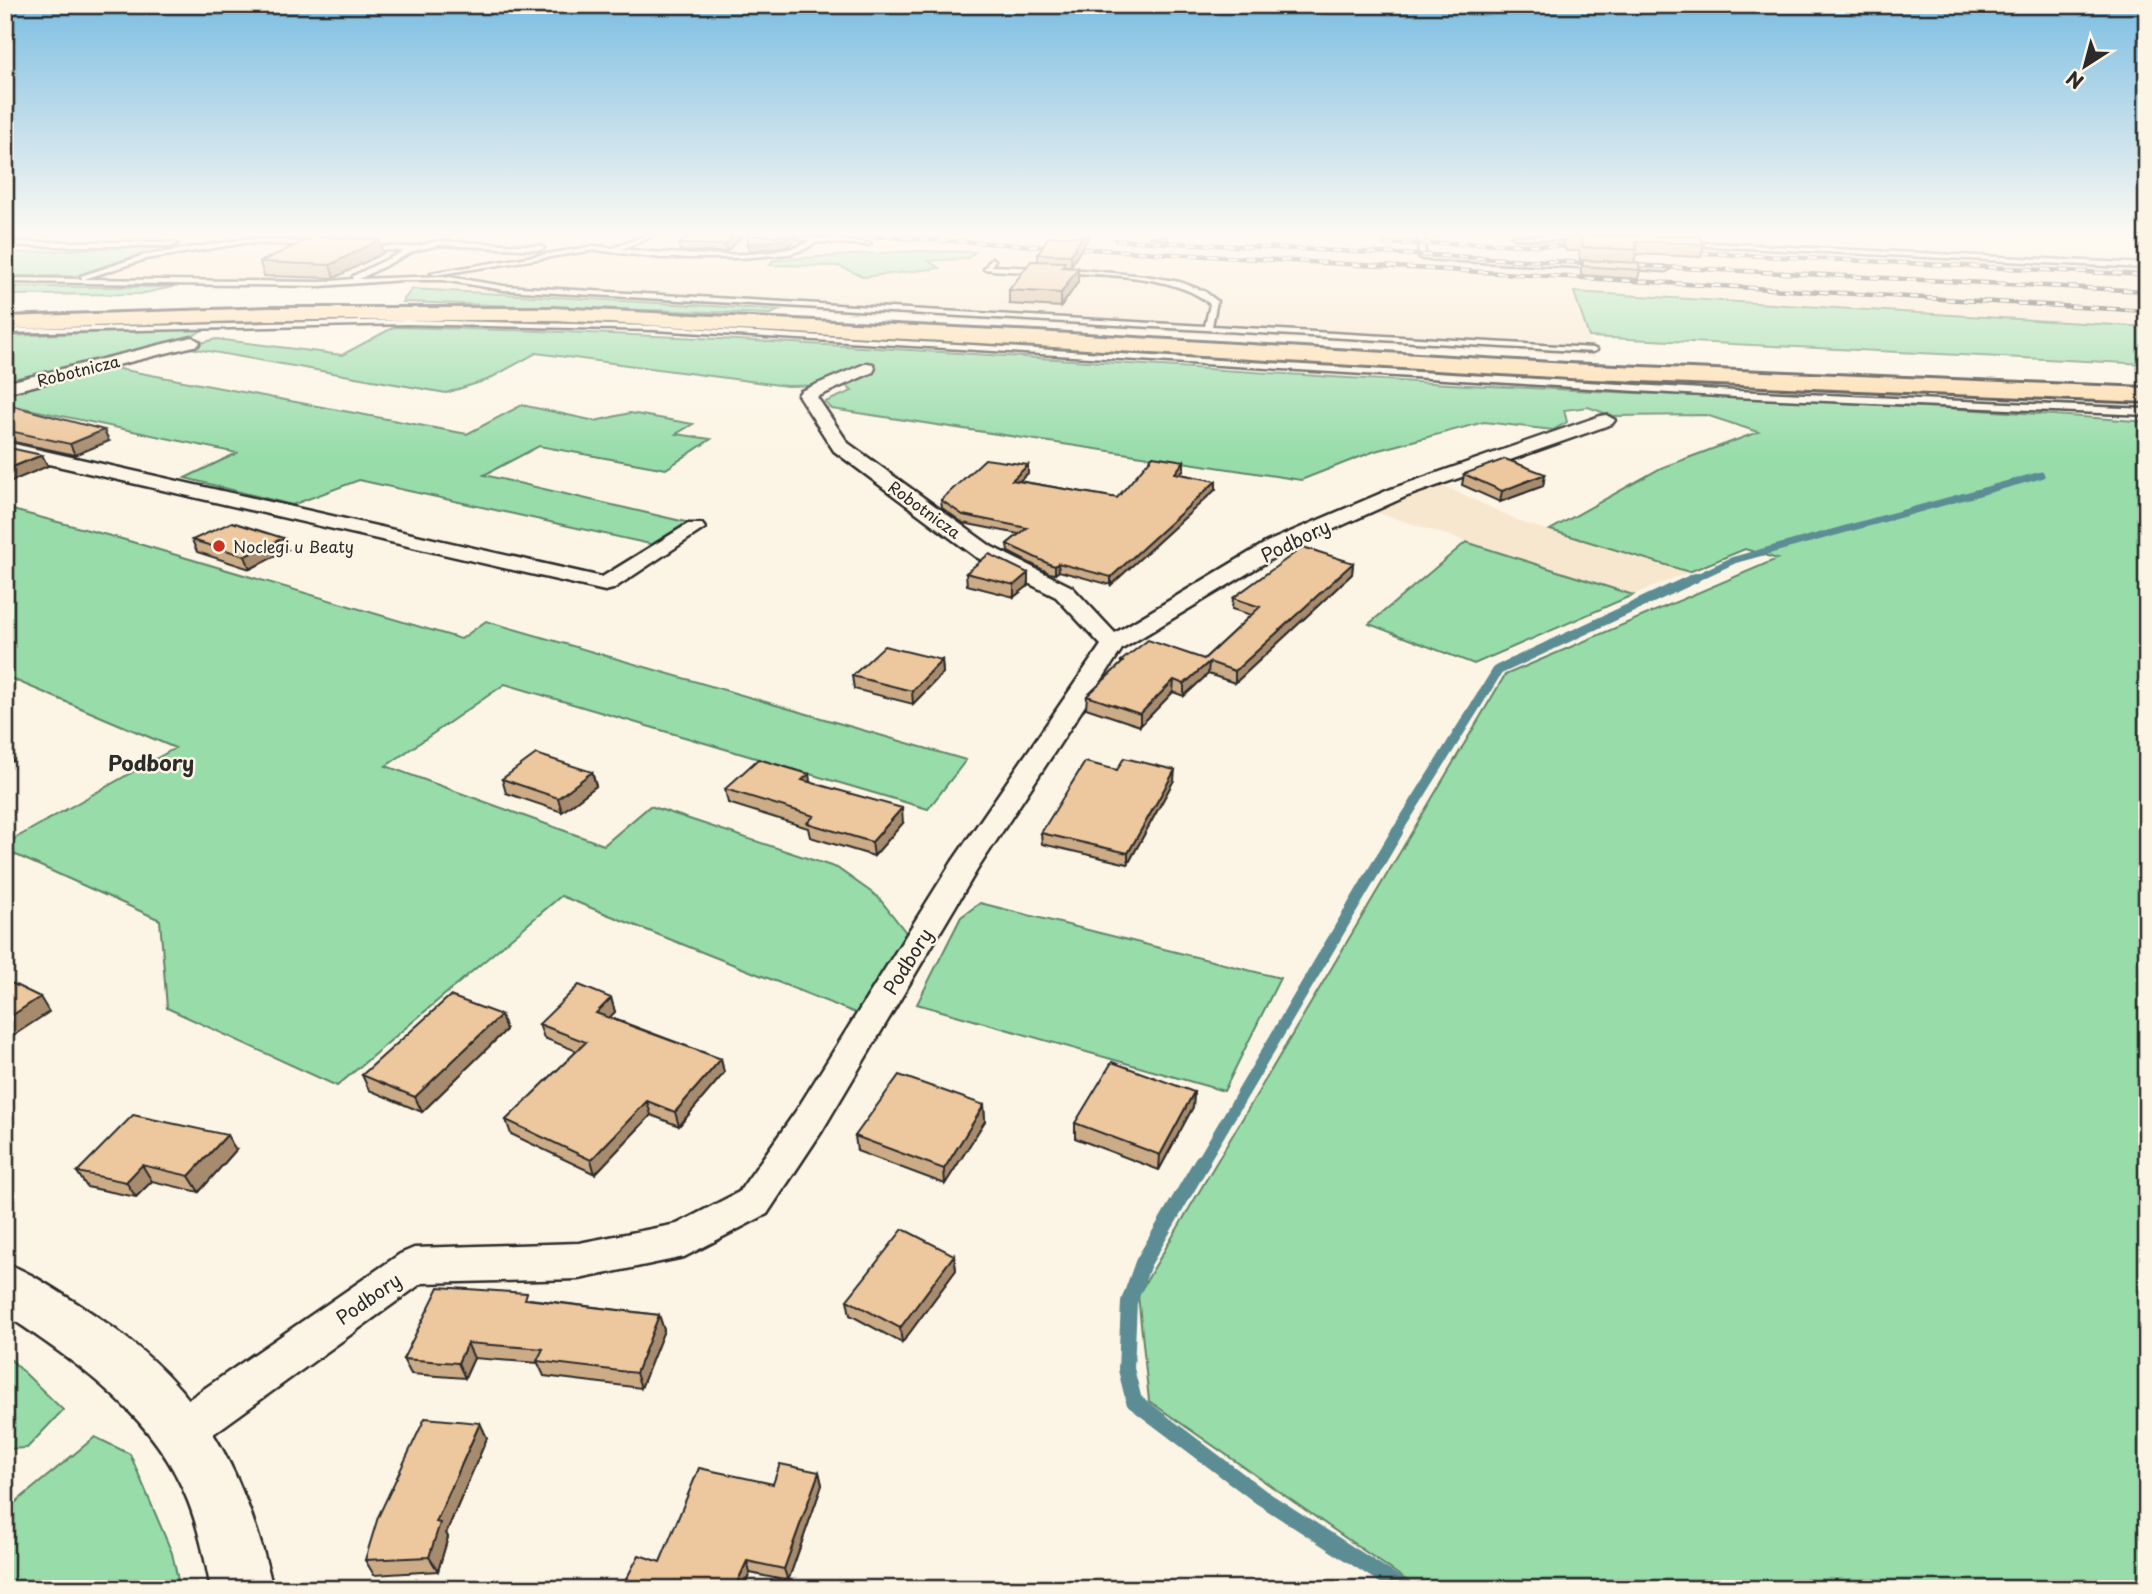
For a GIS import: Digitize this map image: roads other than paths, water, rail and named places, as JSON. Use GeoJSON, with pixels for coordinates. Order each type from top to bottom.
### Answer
{"type":"FeatureCollection","features":[{"type":"Feature","properties":{"kind":"main road"},"geometry":{"type":"LineString","coordinates":[[5,323],[255,314],[552,314],[1568,371],[2147,395]]}},
{"type":"Feature","properties":{"kind":"street","name":"Robotnicza"},"geometry":{"type":"LineString","coordinates":[[5,388],[192,342]]}},
{"type":"Feature","properties":{"kind":"street","name":"Robotnicza"},"geometry":{"type":"LineString","coordinates":[[867,368],[807,394],[825,426],[841,447],[984,552],[1064,592],[1113,645]]}},
{"type":"Feature","properties":{"kind":"street","name":"Podbory"},"geometry":{"type":"LineString","coordinates":[[182,1430],[414,1266],[579,1261],[684,1240],[754,1203],[808,1121],[963,869],[1113,645],[1275,547],[1398,493],[1606,420]]}},
{"type":"Feature","properties":{"kind":"street"},"geometry":{"type":"LineString","coordinates":[[5,447],[605,584],[695,528]]}},
{"type":"Feature","properties":{"kind":"street"},"geometry":{"type":"LineString","coordinates":[[5,1285],[106,1354],[145,1389],[182,1430],[211,1479],[233,1543],[242,1589]]}},
{"type":"Feature","properties":{"kind":"lane"},"geometry":{"type":"LineString","coordinates":[[896,310],[1593,350]]}},
{"type":"Feature","properties":{"kind":"lane"},"geometry":{"type":"LineString","coordinates":[[1208,328],[1212,310]]}},
{"type":"Feature","properties":{"kind":"lane"},"geometry":{"type":"LineString","coordinates":[[5,331],[420,322],[641,328],[1735,394],[2147,412]]}},
{"type":"Feature","properties":{"kind":"waterway"},"geometry":{"type":"LineString","coordinates":[[1691,580],[1734,560],[2041,475]]}},
{"type":"Feature","properties":{"kind":"waterway"},"geometry":{"type":"LineString","coordinates":[[1396,833],[1498,670],[1695,578]]}},
{"type":"Feature","properties":{"kind":"waterway"},"geometry":{"type":"LineString","coordinates":[[1201,1164],[1397,832]]}},
{"type":"Feature","properties":{"kind":"waterway"},"geometry":{"type":"LineString","coordinates":[[1202,1162],[1143,1263],[1129,1302],[1126,1369],[1134,1401],[1261,1497],[1404,1589]]}},
{"type":"Feature","properties":{"kind":"railway"},"geometry":{"type":"LineString","coordinates":[[2137,310],[2147,311]]}},
{"type":"Feature","properties":{"kind":"place","name":"Noclegi u Beaty"},"geometry":{"type":"Point","coordinates":[219,546]}},
{"type":"Feature","properties":{"kind":"district","name":"Podbory"},"geometry":{"type":"Point","coordinates":[151,762]}}]}
